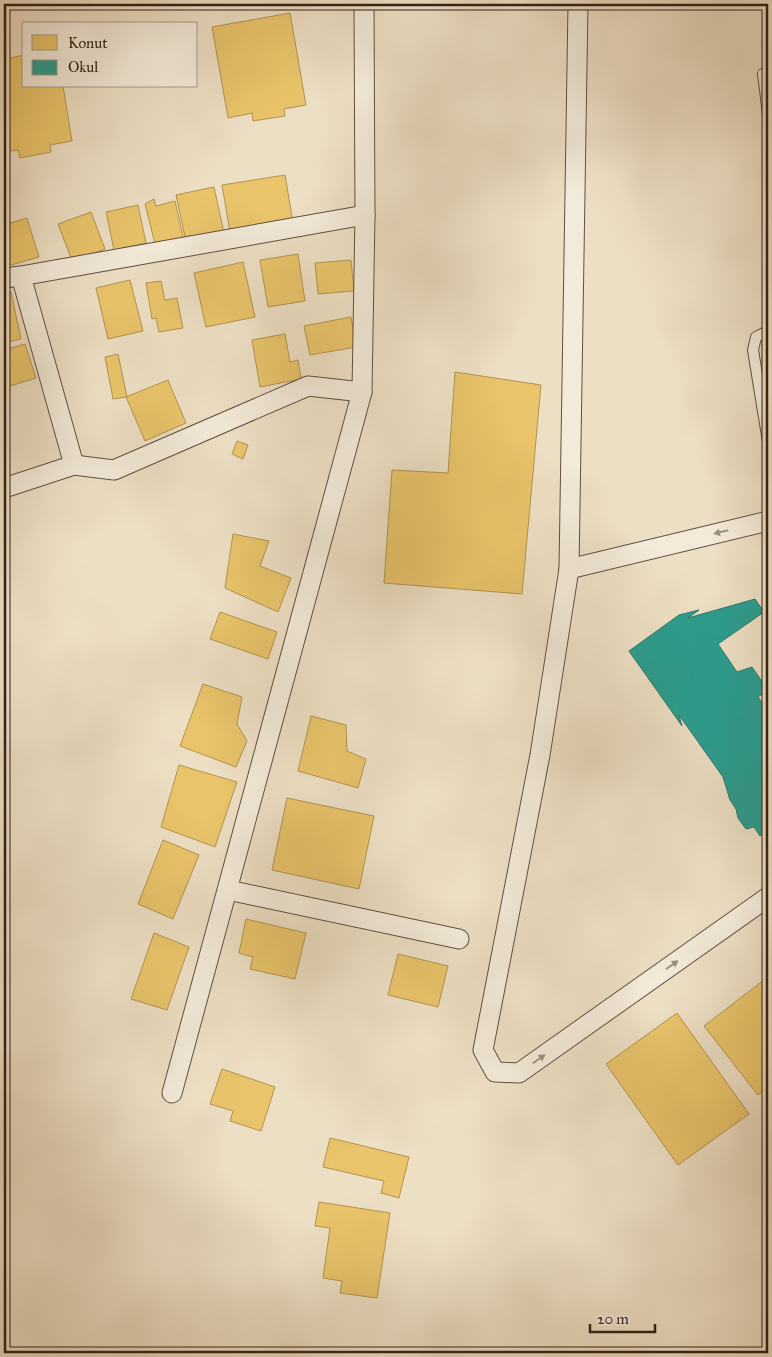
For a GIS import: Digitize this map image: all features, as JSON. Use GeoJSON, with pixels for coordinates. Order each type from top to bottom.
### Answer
{"type":"FeatureCollection","features":[{"type":"Feature","properties":{"kind":"street"},"geometry":{"type":"LineString","coordinates":[[172,1094],[362,392],[365,215],[364,4]]}},
{"type":"Feature","properties":{"kind":"street"},"geometry":{"type":"LineString","coordinates":[[578,4],[569,569],[540,755],[483,1050],[495,1072],[519,1073],[768,897]]}},
{"type":"Feature","properties":{"kind":"street"},"geometry":{"type":"LineString","coordinates":[[74,465],[12,277],[365,215]]}},
{"type":"Feature","properties":{"kind":"street"},"geometry":{"type":"LineString","coordinates":[[4,488],[74,465],[114,470],[308,386],[362,392]]}},
{"type":"Feature","properties":{"kind":"street"},"geometry":{"type":"LineString","coordinates":[[569,569],[768,521]]}},
{"type":"Feature","properties":{"kind":"street"},"geometry":{"type":"LineString","coordinates":[[228,890],[459,939]]}},
{"type":"Feature","properties":{"kind":"lane"},"geometry":{"type":"LineString","coordinates":[[768,73],[763,74],[768,114]]}},
{"type":"Feature","properties":{"kind":"lane"},"geometry":{"type":"LineString","coordinates":[[768,331],[756,336],[752,350],[768,442]]}},
{"type":"Feature","properties":{"kind":"building: Konut"},"geometry":{"type":"Polygon","coordinates":[[[290,13],[306,105],[284,109],[285,116],[253,121],[252,113],[228,118],[212,27],[290,13]]]}},
{"type":"Feature","properties":{"kind":"building: Konut"},"geometry":{"type":"Polygon","coordinates":[[[22,55],[22,88],[63,88],[72,141],[50,145],[51,152],[20,158],[18,150],[4,152],[4,59],[22,55]]]}},
{"type":"Feature","properties":{"kind":"building: Konut"},"geometry":{"type":"Polygon","coordinates":[[[285,175],[293,222],[230,232],[222,185],[285,175]]]}},
{"type":"Feature","properties":{"kind":"building: Konut"},"geometry":{"type":"Polygon","coordinates":[[[214,187],[224,233],[186,241],[176,195],[214,187]]]}},
{"type":"Feature","properties":{"kind":"building: Konut"},"geometry":{"type":"Polygon","coordinates":[[[154,199],[156,206],[175,201],[184,240],[156,248],[145,204],[154,199]]]}},
{"type":"Feature","properties":{"kind":"building: Konut"},"geometry":{"type":"Polygon","coordinates":[[[138,205],[146,243],[114,250],[106,212],[138,205]]]}},
{"type":"Feature","properties":{"kind":"building: Konut"},"geometry":{"type":"Polygon","coordinates":[[[91,212],[105,249],[72,261],[58,224],[91,212]]]}},
{"type":"Feature","properties":{"kind":"building: Konut"},"geometry":{"type":"Polygon","coordinates":[[[27,218],[39,257],[4,267],[4,225],[27,218]]]}},
{"type":"Feature","properties":{"kind":"building: Konut"},"geometry":{"type":"Polygon","coordinates":[[[298,254],[305,301],[268,307],[260,260],[298,254]]]}},
{"type":"Feature","properties":{"kind":"building: Konut"},"geometry":{"type":"Polygon","coordinates":[[[351,260],[354,291],[318,294],[315,263],[351,260]]]}},
{"type":"Feature","properties":{"kind":"building: Konut"},"geometry":{"type":"Polygon","coordinates":[[[243,262],[255,317],[206,327],[194,273],[243,262]]]}},
{"type":"Feature","properties":{"kind":"building: Konut"},"geometry":{"type":"Polygon","coordinates":[[[130,280],[143,331],[108,339],[96,288],[130,280]]]}},
{"type":"Feature","properties":{"kind":"building: Konut"},"geometry":{"type":"Polygon","coordinates":[[[161,281],[165,300],[177,298],[183,328],[159,332],[156,318],[152,319],[146,283],[161,281]]]}},
{"type":"Feature","properties":{"kind":"building: Konut"},"geometry":{"type":"Polygon","coordinates":[[[11,292],[21,339],[4,343],[4,294],[11,292]]]}},
{"type":"Feature","properties":{"kind":"building: Konut"},"geometry":{"type":"Polygon","coordinates":[[[351,317],[356,347],[310,355],[304,326],[351,317]]]}},
{"type":"Feature","properties":{"kind":"building: Konut"},"geometry":{"type":"Polygon","coordinates":[[[285,334],[290,362],[298,360],[301,379],[260,387],[252,340],[285,334]]]}},
{"type":"Feature","properties":{"kind":"building: Konut"},"geometry":{"type":"Polygon","coordinates":[[[25,344],[36,378],[4,388],[4,350],[25,344]]]}},
{"type":"Feature","properties":{"kind":"building: Konut"},"geometry":{"type":"Polygon","coordinates":[[[118,354],[127,397],[113,399],[105,357],[118,354]]]}},
{"type":"Feature","properties":{"kind":"building: Konut"},"geometry":{"type":"Polygon","coordinates":[[[455,372],[541,385],[522,594],[384,583],[392,470],[448,473],[455,372]]]}},
{"type":"Feature","properties":{"kind":"building: Konut"},"geometry":{"type":"Polygon","coordinates":[[[168,380],[186,423],[145,441],[126,397],[168,380]]]}},
{"type":"Feature","properties":{"kind":"building: Konut"},"geometry":{"type":"Polygon","coordinates":[[[237,441],[248,445],[243,459],[232,454],[237,441]]]}},
{"type":"Feature","properties":{"kind":"building: Konut"},"geometry":{"type":"Polygon","coordinates":[[[233,534],[269,541],[260,566],[291,578],[278,612],[225,588],[233,534]]]}},
{"type":"Feature","properties":{"kind":"building: Konut"},"geometry":{"type":"Polygon","coordinates":[[[220,612],[277,632],[268,659],[210,639],[220,612]]]}},
{"type":"Feature","properties":{"kind":"building: Konut"},"geometry":{"type":"Polygon","coordinates":[[[203,684],[242,697],[237,724],[247,741],[236,767],[180,746],[203,684]]]}},
{"type":"Feature","properties":{"kind":"building: Konut"},"geometry":{"type":"Polygon","coordinates":[[[311,716],[346,725],[347,751],[366,759],[358,788],[298,771],[311,716]]]}},
{"type":"Feature","properties":{"kind":"building: Konut"},"geometry":{"type":"Polygon","coordinates":[[[179,765],[237,782],[215,847],[161,827],[179,765]]]}},
{"type":"Feature","properties":{"kind":"building: Konut"},"geometry":{"type":"Polygon","coordinates":[[[287,798],[374,816],[359,889],[272,870],[287,798]]]}},
{"type":"Feature","properties":{"kind":"building: Konut"},"geometry":{"type":"Polygon","coordinates":[[[163,840],[199,855],[173,919],[138,904],[163,840]]]}},
{"type":"Feature","properties":{"kind":"building: Konut"},"geometry":{"type":"Polygon","coordinates":[[[246,919],[306,933],[295,979],[250,969],[253,957],[239,953],[246,919]]]}},
{"type":"Feature","properties":{"kind":"building: Konut"},"geometry":{"type":"Polygon","coordinates":[[[154,933],[189,947],[167,1010],[131,999],[154,933]]]}},
{"type":"Feature","properties":{"kind":"building: Konut"},"geometry":{"type":"Polygon","coordinates":[[[398,954],[448,966],[438,1007],[388,995],[398,954]]]}},
{"type":"Feature","properties":{"kind":"building: Konut"},"geometry":{"type":"Polygon","coordinates":[[[764,980],[768,985],[768,1087],[758,1095],[704,1026],[764,980]]]}},
{"type":"Feature","properties":{"kind":"building: Konut"},"geometry":{"type":"Polygon","coordinates":[[[677,1013],[749,1114],[678,1165],[606,1064],[677,1013]]]}},
{"type":"Feature","properties":{"kind":"building: Konut"},"geometry":{"type":"Polygon","coordinates":[[[222,1069],[275,1087],[261,1131],[230,1121],[233,1111],[210,1104],[222,1069]]]}},
{"type":"Feature","properties":{"kind":"building: Konut"},"geometry":{"type":"Polygon","coordinates":[[[330,1138],[409,1157],[399,1198],[381,1193],[384,1181],[323,1167],[330,1138]]]}},
{"type":"Feature","properties":{"kind":"building: Konut"},"geometry":{"type":"Polygon","coordinates":[[[319,1202],[390,1213],[377,1298],[340,1293],[342,1281],[323,1278],[330,1228],[315,1226],[319,1202]]]}},
{"type":"Feature","properties":{"kind":"building: Okul"},"geometry":{"type":"Polygon","coordinates":[[[755,599],[764,612],[718,644],[737,672],[752,667],[768,690],[758,697],[768,711],[768,830],[760,836],[754,827],[746,829],[738,818],[723,777],[679,715],[682,726],[629,651],[679,615],[699,610],[688,618],[755,599]]]}}]}
